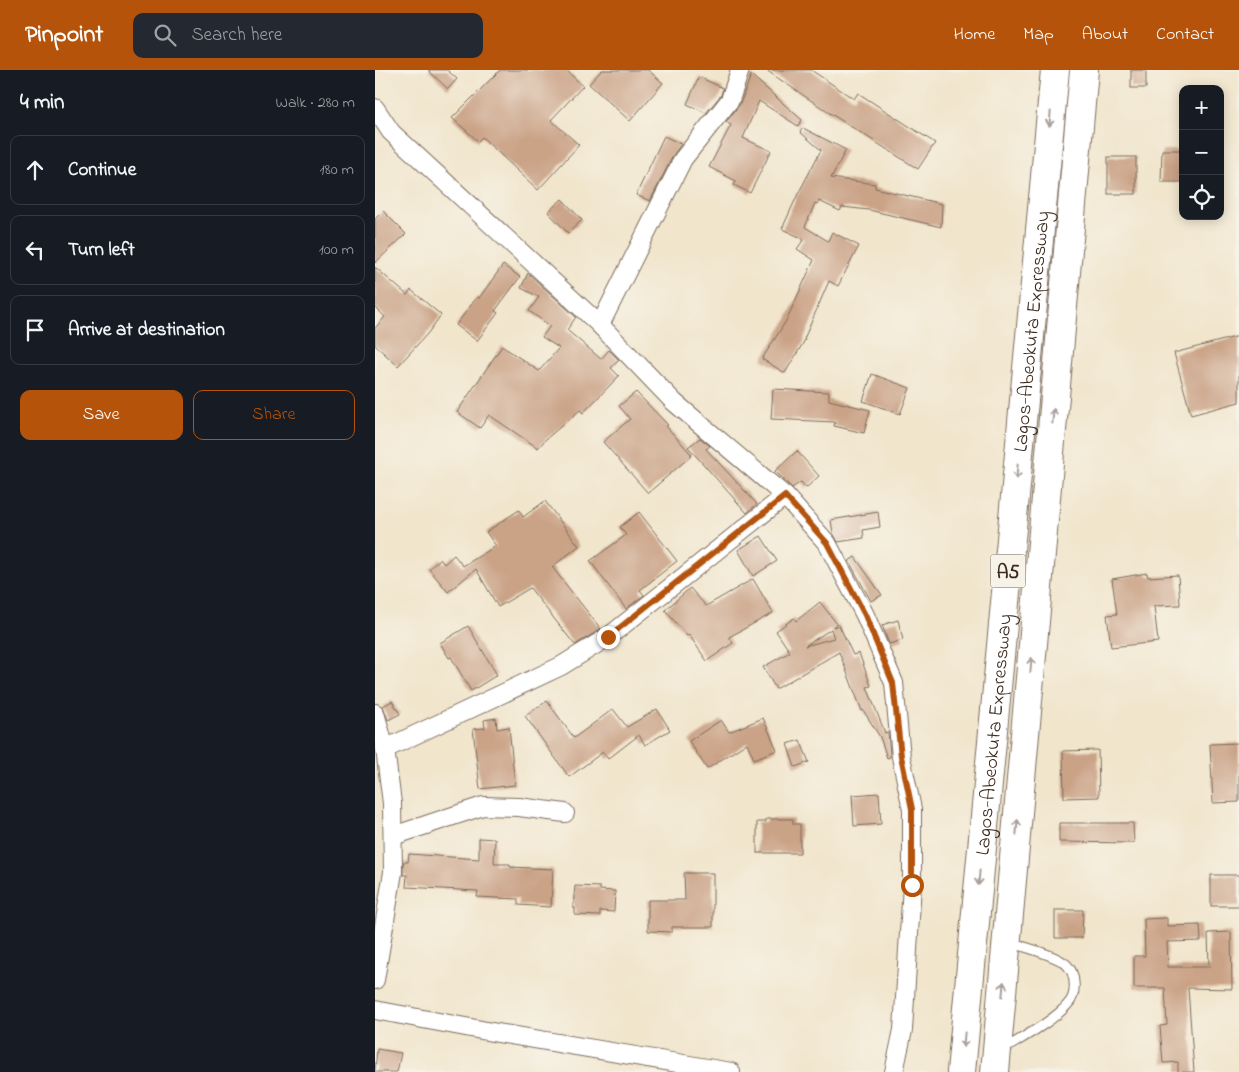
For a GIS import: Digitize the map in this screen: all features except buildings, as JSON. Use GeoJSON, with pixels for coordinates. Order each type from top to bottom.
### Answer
{"type":"FeatureCollection","features":[{"type":"Feature","properties":{"kind":"highway","name":"Lagos-Abeokuta Expressway"},"geometry":{"type":"LineString","coordinates":[[961,1072],[1055,70]]}},
{"type":"Feature","properties":{"kind":"highway","name":"Lagos-Abeokuta Expressway"},"geometry":{"type":"LineString","coordinates":[[996,1063],[1084,70]]}},
{"type":"Feature","properties":{"kind":"street"},"geometry":{"type":"LineString","coordinates":[[601,325],[683,159],[730,100],[740,70]]}},
{"type":"Feature","properties":{"kind":"street"},"geometry":{"type":"LineString","coordinates":[[375,108],[391,132],[601,325],[674,402],[785,496],[827,543],[865,615],[893,683],[901,756],[912,809],[912,866],[903,1030],[894,1072]]}},
{"type":"Feature","properties":{"kind":"street"},"geometry":{"type":"LineString","coordinates":[[385,749],[561,666],[608,637],[785,496]]}},
{"type":"Feature","properties":{"kind":"street"},"geometry":{"type":"LineString","coordinates":[[375,713],[385,749],[392,803],[393,836],[393,872],[375,980]]}},
{"type":"Feature","properties":{"kind":"street"},"geometry":{"type":"LineString","coordinates":[[393,836],[483,806],[519,807],[565,813]]}},
{"type":"Feature","properties":{"kind":"street"},"geometry":{"type":"LineString","coordinates":[[375,1010],[492,1032],[731,1072]]}},
{"type":"Feature","properties":{"kind":"lane"},"geometry":{"type":"LineString","coordinates":[[996,1063],[1070,1003],[1075,984],[1073,973],[1067,964],[1055,958],[1007,942]]}},
{"type":"Feature","properties":{"kind":"route"},"geometry":{"type":"LineString","coordinates":[[608,637],[785,496],[827,543],[865,615],[893,683],[901,756],[912,809],[912,885]]}}]}
